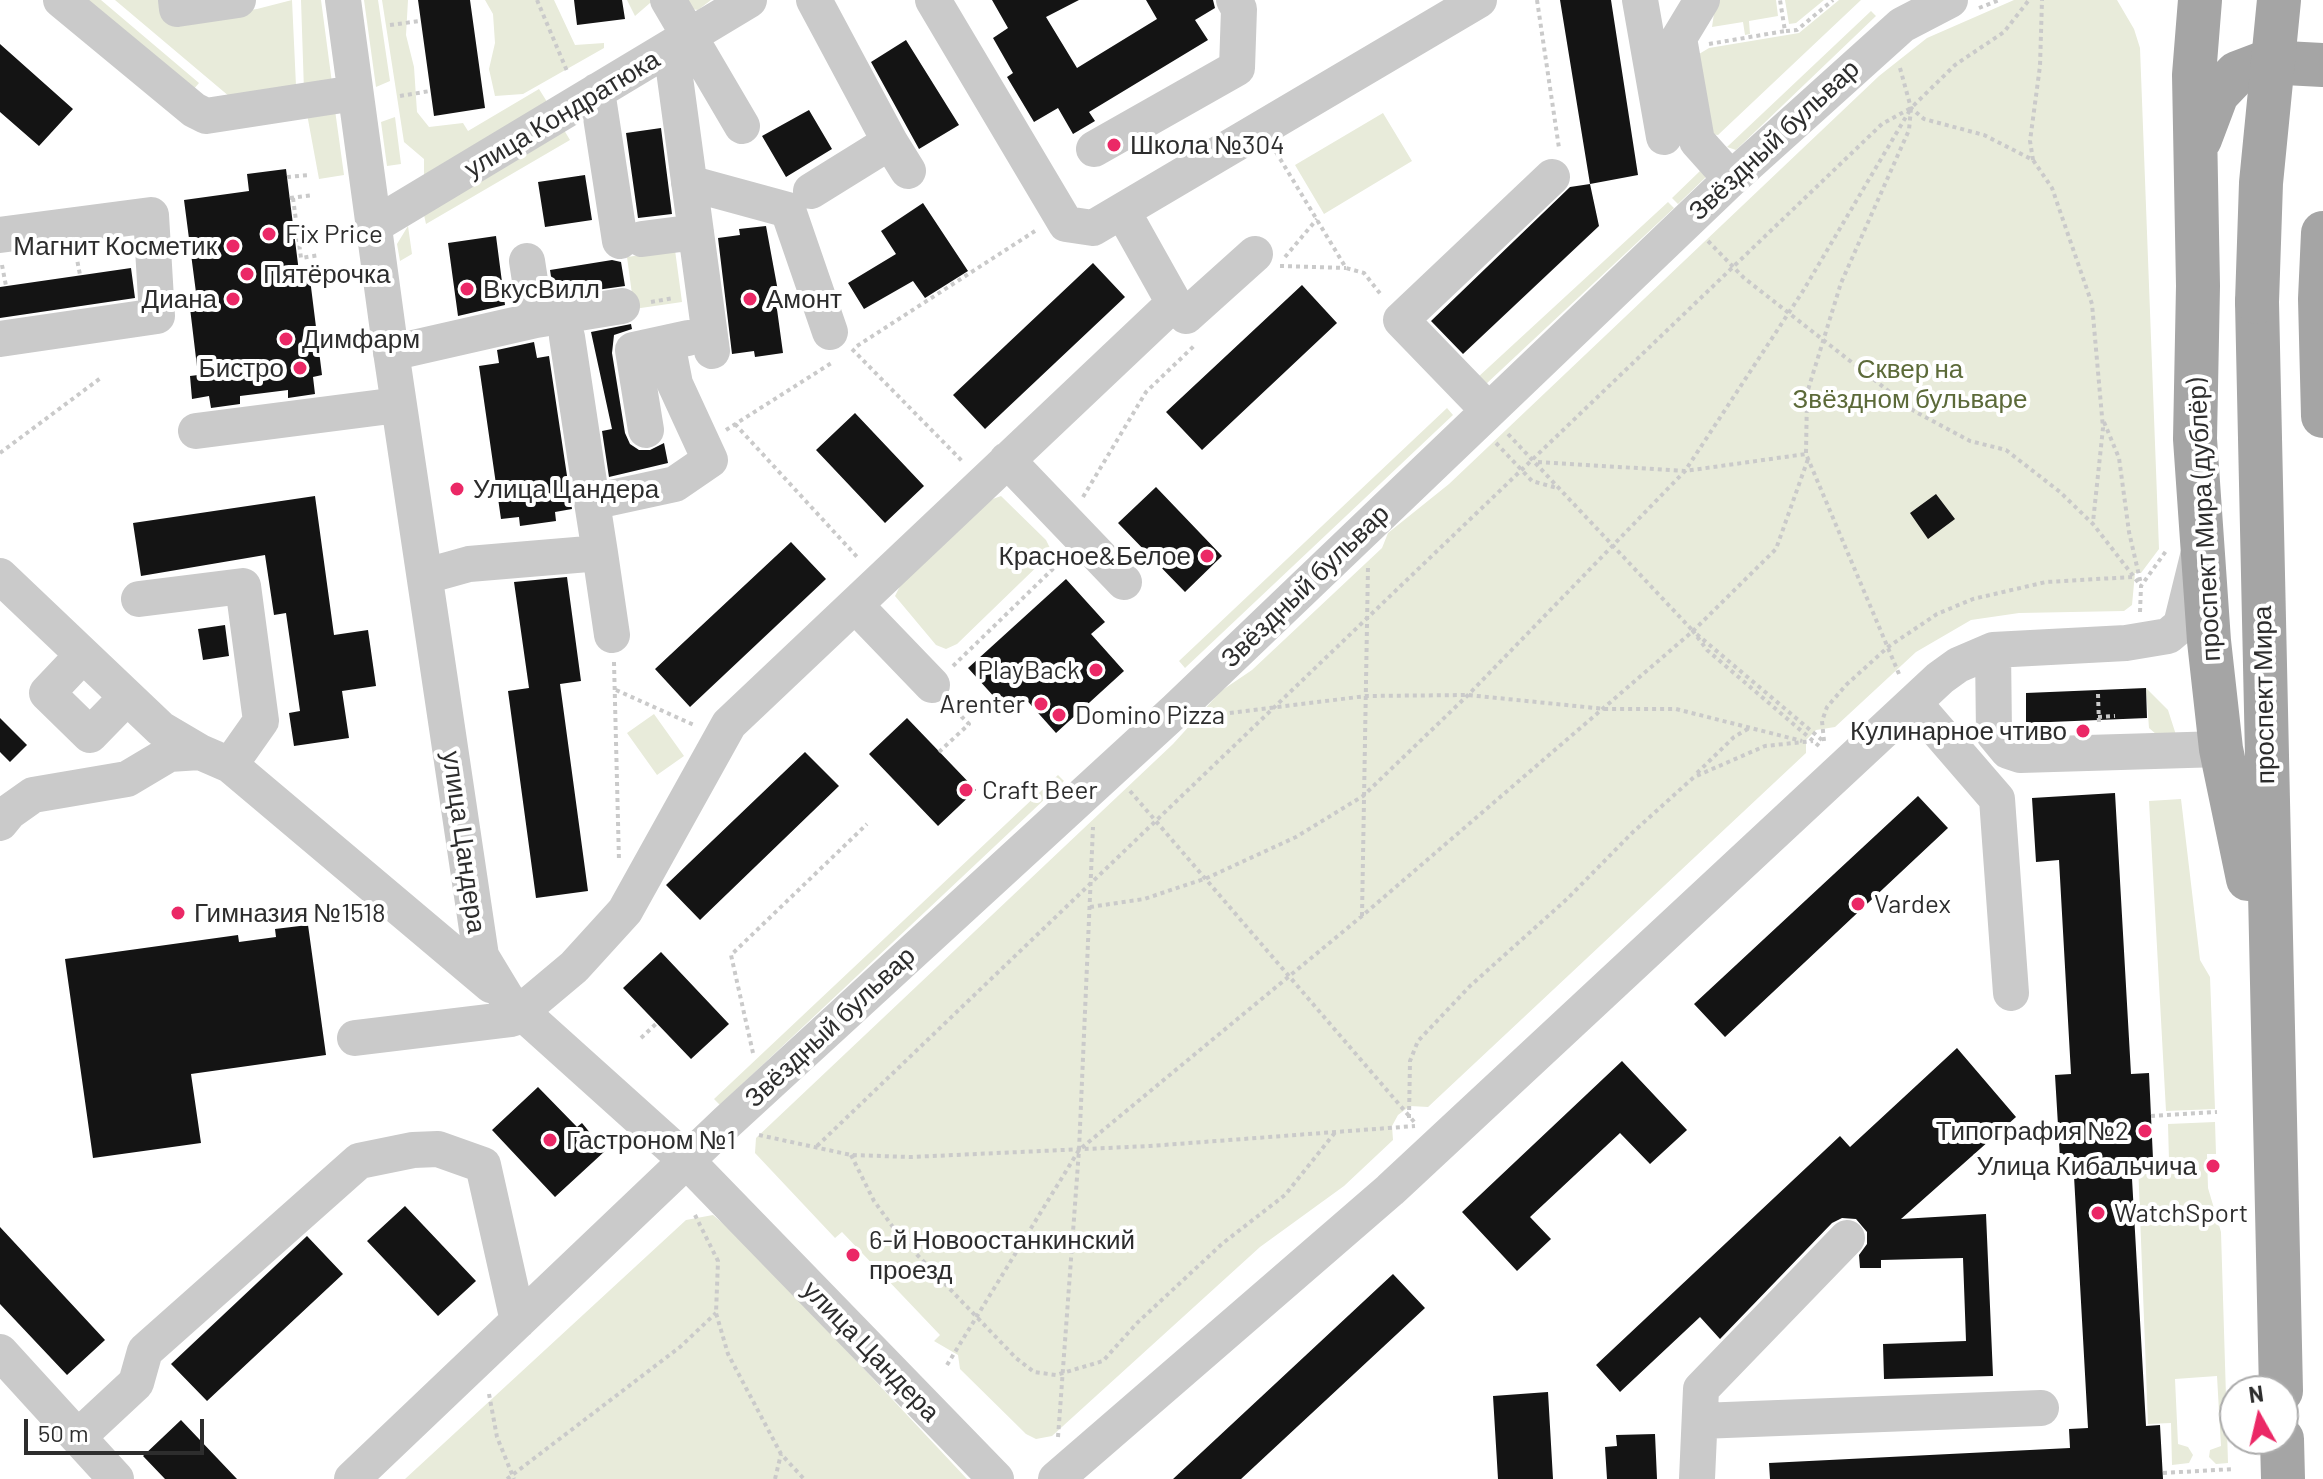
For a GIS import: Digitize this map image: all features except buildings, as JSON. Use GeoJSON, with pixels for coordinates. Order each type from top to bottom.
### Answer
{"type":"FeatureCollection","features":[{"type":"Feature","properties":{"kind":"main road"},"geometry":{"type":"LineString","coordinates":[[2181,0],[2194,75]]}},
{"type":"Feature","properties":{"kind":"main road","name":"проспект Мира (дублёр)"},"geometry":{"type":"LineString","coordinates":[[2200,0],[2194,75],[2197,151],[2195,439],[2184,547],[2221,749],[2270,987]]}},
{"type":"Feature","properties":{"kind":"main road","name":"проспект Мира"},"geometry":{"type":"LineString","coordinates":[[2279,0],[2261,183],[2257,302],[2281,1375]]}},
{"type":"Feature","properties":{"kind":"main road"},"geometry":{"type":"LineString","coordinates":[[2197,151],[2217,94],[2237,73],[2266,62],[2323,65]]}},
{"type":"Feature","properties":{"kind":"main road"},"geometry":{"type":"LineString","coordinates":[[2323,233],[2320,299],[2323,416]]}},
{"type":"Feature","properties":{"kind":"main road"},"geometry":{"type":"LineString","coordinates":[[2282,1455],[2283,1479]]}},
{"type":"Feature","properties":{"kind":"street"},"geometry":{"type":"LineString","coordinates":[[61,0],[194,110],[206,116],[355,93]]}},
{"type":"Feature","properties":{"kind":"street"},"geometry":{"type":"LineString","coordinates":[[176,0],[177,9],[238,0]]}},
{"type":"Feature","properties":{"kind":"street","name":"улица Цандера"},"geometry":{"type":"LineString","coordinates":[[343,0],[398,405],[426,576],[475,930],[492,978],[515,1006],[686,1160],[996,1479]]}},
{"type":"Feature","properties":{"kind":"street"},"geometry":{"type":"LineString","coordinates":[[646,430],[633,350],[667,343],[711,342],[689,183],[680,42],[668,0]]}},
{"type":"Feature","properties":{"kind":"street","name":"улица Кондратюка"},"geometry":{"type":"LineString","coordinates":[[373,226],[749,0]]}},
{"type":"Feature","properties":{"kind":"street"},"geometry":{"type":"LineString","coordinates":[[811,191],[899,156],[814,0]]}},
{"type":"Feature","properties":{"kind":"street"},"geometry":{"type":"LineString","coordinates":[[933,0],[1066,224],[1093,228],[1479,0]]}},
{"type":"Feature","properties":{"kind":"street"},"geometry":{"type":"LineString","coordinates":[[1094,149],[1237,68],[1239,9],[1234,0]]}},
{"type":"Feature","properties":{"kind":"street"},"geometry":{"type":"LineString","coordinates":[[1640,0],[1664,137]]}},
{"type":"Feature","properties":{"kind":"street"},"geometry":{"type":"LineString","coordinates":[[1702,0],[1679,38],[1697,141],[1731,179]]}},
{"type":"Feature","properties":{"kind":"street","name":"Звёздный бульвар"},"geometry":{"type":"LineString","coordinates":[[352,1479],[686,1160],[1489,421],[1731,179],[1902,25],[1950,0]]}},
{"type":"Feature","properties":{"kind":"street"},"geometry":{"type":"LineString","coordinates":[[680,42],[742,126]]}},
{"type":"Feature","properties":{"kind":"street"},"geometry":{"type":"LineString","coordinates":[[597,91],[631,240],[696,232]]}},
{"type":"Feature","properties":{"kind":"street"},"geometry":{"type":"LineString","coordinates":[[1489,421],[1401,320],[1552,177]]}},
{"type":"Feature","properties":{"kind":"street"},"geometry":{"type":"LineString","coordinates":[[689,183],[788,210],[841,340]]}},
{"type":"Feature","properties":{"kind":"street"},"geometry":{"type":"LineString","coordinates":[[1123,212],[1174,303],[1186,316],[1255,254]]}},
{"type":"Feature","properties":{"kind":"street"},"geometry":{"type":"LineString","coordinates":[[0,235],[151,215],[157,316],[0,339]]}},
{"type":"Feature","properties":{"kind":"street"},"geometry":{"type":"LineString","coordinates":[[527,261],[551,328],[592,502],[612,635]]}},
{"type":"Feature","properties":{"kind":"street"},"geometry":{"type":"LineString","coordinates":[[355,1038],[492,1024],[574,967],[625,911],[729,724],[1174,303]]}},
{"type":"Feature","properties":{"kind":"street"},"geometry":{"type":"LineString","coordinates":[[391,353],[551,328],[622,306]]}},
{"type":"Feature","properties":{"kind":"street"},"geometry":{"type":"LineString","coordinates":[[592,502],[675,484],[710,460],[675,384],[667,343]]}},
{"type":"Feature","properties":{"kind":"street"},"geometry":{"type":"LineString","coordinates":[[196,431],[398,405]]}},
{"type":"Feature","properties":{"kind":"street"},"geometry":{"type":"LineString","coordinates":[[1007,460],[1124,582]]}},
{"type":"Feature","properties":{"kind":"street"},"geometry":{"type":"LineString","coordinates":[[1056,1479],[1390,1190],[1907,688],[1993,650],[2126,643],[2168,636],[2177,631],[2184,617],[2184,547]]}},
{"type":"Feature","properties":{"kind":"street"},"geometry":{"type":"LineString","coordinates":[[426,576],[469,564],[600,553]]}},
{"type":"Feature","properties":{"kind":"street"},"geometry":{"type":"LineString","coordinates":[[0,576],[161,729],[215,758],[429,929],[515,1006]]}},
{"type":"Feature","properties":{"kind":"street"},"geometry":{"type":"LineString","coordinates":[[3,813],[33,795],[127,779],[169,754],[215,758],[261,721],[243,586],[139,599]]}},
{"type":"Feature","properties":{"kind":"street"},"geometry":{"type":"LineString","coordinates":[[867,594],[932,685]]}},
{"type":"Feature","properties":{"kind":"street"},"geometry":{"type":"LineString","coordinates":[[1993,650],[1994,734],[2008,751],[2020,755],[2221,749]]}},
{"type":"Feature","properties":{"kind":"street"},"geometry":{"type":"LineString","coordinates":[[83,655],[47,693],[90,735],[127,697]]}},
{"type":"Feature","properties":{"kind":"street"},"geometry":{"type":"LineString","coordinates":[[1907,688],[1997,799],[2011,993]]}},
{"type":"Feature","properties":{"kind":"street"},"geometry":{"type":"LineString","coordinates":[[0,1352],[92,1464],[136,1383],[145,1351],[359,1161],[413,1150],[438,1149],[483,1165],[518,1321]]}},
{"type":"Feature","properties":{"kind":"street"},"geometry":{"type":"LineString","coordinates":[[1697,1479],[1701,1389],[1847,1238]]}},
{"type":"Feature","properties":{"kind":"street"},"geometry":{"type":"LineString","coordinates":[[1700,1421],[2041,1408]]}},
{"type":"Feature","properties":{"kind":"path"},"geometry":{"type":"LineString","coordinates":[[537,0],[567,71]]}},
{"type":"Feature","properties":{"kind":"path"},"geometry":{"type":"LineString","coordinates":[[1537,0],[1561,162],[1552,177]]}},
{"type":"Feature","properties":{"kind":"path"},"geometry":{"type":"LineString","coordinates":[[1780,0],[1785,31]]}},
{"type":"Feature","properties":{"kind":"path"},"geometry":{"type":"LineString","coordinates":[[1681,49],[1797,30],[1833,0]]}},
{"type":"Feature","properties":{"kind":"path"},"geometry":{"type":"LineString","coordinates":[[1090,907],[1144,899],[1207,878],[1296,837],[1363,796],[1468,695],[1685,471],[1788,313],[1911,108],[1955,65],[2004,32],[2029,0]]}},
{"type":"Feature","properties":{"kind":"path"},"geometry":{"type":"LineString","coordinates":[[2042,0],[2040,66],[2030,141],[2033,160],[2052,188],[2092,304],[2102,419],[2091,511],[2093,524]]}},
{"type":"Feature","properties":{"kind":"path"},"geometry":{"type":"LineString","coordinates":[[390,25],[420,21]]}},
{"type":"Feature","properties":{"kind":"path"},"geometry":{"type":"LineString","coordinates":[[947,1365],[1079,1150],[1290,977],[1605,709],[1693,631],[1776,549],[1807,456],[1807,393],[1822,339],[1841,283],[1909,130],[1911,108],[1898,61]]}},
{"type":"Feature","properties":{"kind":"path"},"geometry":{"type":"LineString","coordinates":[[400,96],[430,91]]}},
{"type":"Feature","properties":{"kind":"path"},"geometry":{"type":"LineString","coordinates":[[1911,108],[1924,119],[1984,135],[2033,160]]}},
{"type":"Feature","properties":{"kind":"path"},"geometry":{"type":"LineString","coordinates":[[817,1146],[1882,124],[1911,108]]}},
{"type":"Feature","properties":{"kind":"path"},"geometry":{"type":"LineString","coordinates":[[1261,129],[1346,268]]}},
{"type":"Feature","properties":{"kind":"path"},"geometry":{"type":"LineString","coordinates":[[287,177],[310,175]]}},
{"type":"Feature","properties":{"kind":"path"},"geometry":{"type":"LineString","coordinates":[[313,195],[292,198],[301,258],[320,255]]}},
{"type":"Feature","properties":{"kind":"path"},"geometry":{"type":"LineString","coordinates":[[704,445],[841,340],[1060,215]]}},
{"type":"Feature","properties":{"kind":"path"},"geometry":{"type":"LineString","coordinates":[[1317,219],[1278,266],[1346,268],[1364,273],[1391,307]]}},
{"type":"Feature","properties":{"kind":"path"},"geometry":{"type":"LineString","coordinates":[[1702,235],[1733,267],[1788,313],[1914,411],[1970,441],[2006,450],[2093,524],[2141,586]]}},
{"type":"Feature","properties":{"kind":"path"},"geometry":{"type":"LineString","coordinates":[[0,254],[6,286]]}},
{"type":"Feature","properties":{"kind":"path"},"geometry":{"type":"LineString","coordinates":[[310,276],[323,274]]}},
{"type":"Feature","properties":{"kind":"path"},"geometry":{"type":"LineString","coordinates":[[622,306],[704,293]]}},
{"type":"Feature","properties":{"kind":"path"},"geometry":{"type":"LineString","coordinates":[[841,340],[964,463]]}},
{"type":"Feature","properties":{"kind":"path"},"geometry":{"type":"LineString","coordinates":[[939,752],[969,724],[932,685],[1075,531],[1146,392],[1201,340]]}},
{"type":"Feature","properties":{"kind":"path"},"geometry":{"type":"LineString","coordinates":[[0,453],[102,377]]}},
{"type":"Feature","properties":{"kind":"path"},"geometry":{"type":"LineString","coordinates":[[2102,419],[2119,458],[2129,532],[2141,586],[2140,616]]}},
{"type":"Feature","properties":{"kind":"path"},"geometry":{"type":"LineString","coordinates":[[1489,421],[1534,460],[1693,631],[1824,741],[1822,721],[1827,707],[1888,647],[1937,614],[1973,599],[2046,582],[2132,577]]}},
{"type":"Feature","properties":{"kind":"path"},"geometry":{"type":"LineString","coordinates":[[1489,421],[1522,470],[1539,485],[1560,488]]}},
{"type":"Feature","properties":{"kind":"path"},"geometry":{"type":"LineString","coordinates":[[735,424],[867,594]]}},
{"type":"Feature","properties":{"kind":"path"},"geometry":{"type":"LineString","coordinates":[[1534,460],[1685,471],[1807,456]]}},
{"type":"Feature","properties":{"kind":"path"},"geometry":{"type":"LineString","coordinates":[[1807,456],[1907,688]]}},
{"type":"Feature","properties":{"kind":"path"},"geometry":{"type":"LineString","coordinates":[[2141,586],[2184,547]]}},
{"type":"Feature","properties":{"kind":"path"},"geometry":{"type":"LineString","coordinates":[[1362,916],[1368,559]]}},
{"type":"Feature","properties":{"kind":"path"},"geometry":{"type":"LineString","coordinates":[[1693,631],[1707,650],[1819,746]]}},
{"type":"Feature","properties":{"kind":"path"},"geometry":{"type":"LineString","coordinates":[[612,635],[616,690],[618,851],[625,911]]}},
{"type":"Feature","properties":{"kind":"path"},"geometry":{"type":"LineString","coordinates":[[616,690],[698,726]]}},
{"type":"Feature","properties":{"kind":"path"},"geometry":{"type":"LineString","coordinates":[[1203,716],[1366,696],[1468,695],[1605,709],[1676,709],[1753,726],[1802,741]]}},
{"type":"Feature","properties":{"kind":"path"},"geometry":{"type":"LineString","coordinates":[[2098,717],[2115,716]]}},
{"type":"Feature","properties":{"kind":"path"},"geometry":{"type":"LineString","coordinates":[[1409,1118],[1410,1061],[1418,1041],[1470,986],[1567,899],[1734,737],[1753,726]]}},
{"type":"Feature","properties":{"kind":"path"},"geometry":{"type":"LineString","coordinates":[[1694,777],[1765,746],[1813,741]]}},
{"type":"Feature","properties":{"kind":"path"},"geometry":{"type":"LineString","coordinates":[[753,1134],[851,1155],[911,1157],[1079,1150],[1417,1126],[1126,786]]}},
{"type":"Feature","properties":{"kind":"path"},"geometry":{"type":"LineString","coordinates":[[1058,1440],[1079,1150],[1094,817]]}},
{"type":"Feature","properties":{"kind":"path"},"geometry":{"type":"LineString","coordinates":[[753,1053],[731,955],[867,824]]}},
{"type":"Feature","properties":{"kind":"path"},"geometry":{"type":"LineString","coordinates":[[641,1038],[657,1023]]}},
{"type":"Feature","properties":{"kind":"path"},"geometry":{"type":"LineString","coordinates":[[2151,1116],[2217,1112]]}},
{"type":"Feature","properties":{"kind":"path"},"geometry":{"type":"LineString","coordinates":[[851,1155],[874,1201],[901,1238],[975,1317],[1034,1372],[1045,1375],[1063,1374],[1103,1361],[1137,1323],[1212,1253],[1285,1195],[1337,1130]]}},
{"type":"Feature","properties":{"kind":"path"},"geometry":{"type":"LineString","coordinates":[[692,1210],[718,1261],[716,1313],[728,1354],[781,1454],[804,1479]]}},
{"type":"Feature","properties":{"kind":"path"},"geometry":{"type":"LineString","coordinates":[[507,1479],[680,1347],[716,1313]]}},
{"type":"Feature","properties":{"kind":"path"},"geometry":{"type":"LineString","coordinates":[[489,1394],[497,1437],[513,1477]]}},
{"type":"Feature","properties":{"kind":"path"},"geometry":{"type":"LineString","coordinates":[[775,1479],[781,1454]]}},
{"type":"Feature","properties":{"kind":"path"},"geometry":{"type":"LineString","coordinates":[[2163,1473],[2234,1469]]}},
{"type":"Feature","properties":{"kind":"green space"},"geometry":{"type":"Polygon","coordinates":[[[87,0],[101,0],[199,83],[193,90],[87,0]]]}},
{"type":"Feature","properties":{"kind":"green space"},"geometry":{"type":"Polygon","coordinates":[[[115,0],[166,0],[170,22],[257,9],[292,0],[296,86],[230,97],[115,0]]]}},
{"type":"Feature","properties":{"kind":"green space"},"geometry":{"type":"Polygon","coordinates":[[[301,0],[321,0],[332,83],[304,91],[301,0]]]}},
{"type":"Feature","properties":{"kind":"green space"},"geometry":{"type":"Polygon","coordinates":[[[364,0],[378,0],[390,81],[376,87],[364,0]]]}},
{"type":"Feature","properties":{"kind":"green space"},"geometry":{"type":"Polygon","coordinates":[[[382,0],[408,0],[406,35],[414,67],[417,112],[429,127],[463,123],[468,131],[539,89],[549,105],[424,181],[424,159],[404,142],[382,0]]]}},
{"type":"Feature","properties":{"kind":"green space"},"geometry":{"type":"Polygon","coordinates":[[[485,0],[554,0],[575,45],[604,43],[604,48],[523,94],[495,96],[489,69],[495,43],[493,14],[485,0]]]}},
{"type":"Feature","properties":{"kind":"green space"},"geometry":{"type":"Polygon","coordinates":[[[627,0],[711,0],[698,10],[650,3],[635,16],[627,0]]]}},
{"type":"Feature","properties":{"kind":"green space"},"geometry":{"type":"Polygon","coordinates":[[[1716,0],[1776,0],[1778,16],[1749,21],[1750,34],[1745,35],[1743,22],[1712,27],[1716,0]]]}},
{"type":"Feature","properties":{"kind":"green space"},"geometry":{"type":"Polygon","coordinates":[[[1785,0],[1824,0],[1796,23],[1789,24],[1785,0]]]}},
{"type":"Feature","properties":{"kind":"green space"},"geometry":{"type":"Polygon","coordinates":[[[1839,0],[1861,0],[1718,135],[1710,134],[1699,54],[1709,48],[1799,33],[1839,0]]]}},
{"type":"Feature","properties":{"kind":"green space","name":"Сквер на Звёздном бульваре"},"geometry":{"type":"Polygon","coordinates":[[[2014,0],[2117,0],[2134,29],[2140,48],[2159,549],[2141,573],[2135,573],[2132,605],[2124,611],[2019,613],[1971,620],[1916,652],[1835,727],[1816,730],[1806,740],[1806,753],[1428,1107],[1410,1106],[1398,1115],[1392,1126],[1393,1140],[1344,1186],[1260,1247],[1052,1436],[1036,1439],[1026,1434],[960,1369],[958,1355],[934,1341],[940,1335],[842,1232],[835,1238],[755,1153],[756,1138],[1173,744],[1221,691],[1252,670],[1382,548],[1388,533],[1449,484],[1879,76],[1927,38],[2014,0]]]}},
{"type":"Feature","properties":{"kind":"green space"},"geometry":{"type":"Polygon","coordinates":[[[1871,11],[1876,16],[1736,150],[1727,147],[1871,11]]]}},
{"type":"Feature","properties":{"kind":"green space"},"geometry":{"type":"Polygon","coordinates":[[[335,110],[344,175],[319,179],[307,114],[335,110]]]}},
{"type":"Feature","properties":{"kind":"green space"},"geometry":{"type":"Polygon","coordinates":[[[1383,113],[1412,161],[1324,214],[1295,165],[1383,113]]]}},
{"type":"Feature","properties":{"kind":"green space"},"geometry":{"type":"Polygon","coordinates":[[[395,117],[401,164],[387,166],[381,122],[395,117]]]}},
{"type":"Feature","properties":{"kind":"green space"},"geometry":{"type":"Polygon","coordinates":[[[564,130],[570,140],[426,224],[424,215],[564,130]]]}},
{"type":"Feature","properties":{"kind":"green space"},"geometry":{"type":"Polygon","coordinates":[[[1700,171],[1706,177],[1678,204],[1672,198],[1700,171]]]}},
{"type":"Feature","properties":{"kind":"green space"},"geometry":{"type":"Polygon","coordinates":[[[1668,202],[1674,208],[1485,385],[1477,378],[1668,202]]]}},
{"type":"Feature","properties":{"kind":"green space"},"geometry":{"type":"Polygon","coordinates":[[[408,226],[412,254],[400,261],[397,244],[408,226]]]}},
{"type":"Feature","properties":{"kind":"green space"},"geometry":{"type":"Polygon","coordinates":[[[675,250],[682,302],[634,309],[627,257],[675,250]]]}},
{"type":"Feature","properties":{"kind":"green space"},"geometry":{"type":"Polygon","coordinates":[[[1447,408],[1453,415],[1185,668],[1179,661],[1447,408]]]}},
{"type":"Feature","properties":{"kind":"green space"},"geometry":{"type":"Polygon","coordinates":[[[1001,496],[1046,540],[1052,552],[957,644],[946,649],[936,645],[895,596],[901,584],[990,500],[1001,496]]]}},
{"type":"Feature","properties":{"kind":"green space"},"geometry":{"type":"Polygon","coordinates":[[[2146,688],[2168,710],[2177,738],[2157,735],[2149,728],[2146,688]]]}},
{"type":"Feature","properties":{"kind":"green space"},"geometry":{"type":"Polygon","coordinates":[[[654,714],[684,756],[657,775],[627,733],[654,714]]]}},
{"type":"Feature","properties":{"kind":"green space"},"geometry":{"type":"Polygon","coordinates":[[[1058,775],[1064,781],[720,1105],[714,1099],[1058,775]]]}},
{"type":"Feature","properties":{"kind":"green space"},"geometry":{"type":"Polygon","coordinates":[[[2181,799],[2200,960],[2210,977],[2215,1109],[2166,1111],[2149,801],[2181,799]]]}},
{"type":"Feature","properties":{"kind":"green space"},"geometry":{"type":"Polygon","coordinates":[[[2215,1122],[2216,1154],[2207,1154],[2208,1188],[2221,1232],[2225,1375],[2219,1375],[2219,1411],[2217,1376],[2175,1379],[2178,1444],[2188,1447],[2193,1455],[2189,1463],[2172,1465],[2171,1423],[2148,1424],[2138,1162],[2169,1161],[2168,1124],[2215,1122]]]}},
{"type":"Feature","properties":{"kind":"green space"},"geometry":{"type":"Polygon","coordinates":[[[713,1215],[747,1244],[967,1479],[405,1479],[686,1220],[713,1215]]]}},
{"type":"Feature","properties":{"kind":"green space"},"geometry":{"type":"Polygon","coordinates":[[[2219,1447],[2219,1455],[2228,1455],[2228,1463],[2216,1464],[2209,1457],[2210,1450],[2219,1447]]]}},
{"type":"Feature","properties":{"kind":"place","name":"Школа №304"},"geometry":{"type":"Point","coordinates":[1114,145]}},
{"type":"Feature","properties":{"kind":"place","name":"Fix Price"},"geometry":{"type":"Point","coordinates":[269,234]}},
{"type":"Feature","properties":{"kind":"place","name":"Магнит Косметик"},"geometry":{"type":"Point","coordinates":[233,246]}},
{"type":"Feature","properties":{"kind":"place","name":"Пятёрочка"},"geometry":{"type":"Point","coordinates":[247,274]}},
{"type":"Feature","properties":{"kind":"place","name":"ВкусВилл"},"geometry":{"type":"Point","coordinates":[467,289]}},
{"type":"Feature","properties":{"kind":"place","name":"Диана"},"geometry":{"type":"Point","coordinates":[233,299]}},
{"type":"Feature","properties":{"kind":"place","name":"Амонт"},"geometry":{"type":"Point","coordinates":[750,299]}},
{"type":"Feature","properties":{"kind":"place","name":"Димфарм"},"geometry":{"type":"Point","coordinates":[286,339]}},
{"type":"Feature","properties":{"kind":"place","name":"Бистро"},"geometry":{"type":"Point","coordinates":[300,368]}},
{"type":"Feature","properties":{"kind":"place","name":"Улица Цандера"},"geometry":{"type":"Point","coordinates":[457,489]}},
{"type":"Feature","properties":{"kind":"place","name":"Красное&Белое"},"geometry":{"type":"Point","coordinates":[1207,556]}},
{"type":"Feature","properties":{"kind":"place","name":"PlayBack"},"geometry":{"type":"Point","coordinates":[1096,670]}},
{"type":"Feature","properties":{"kind":"place","name":"Arenter"},"geometry":{"type":"Point","coordinates":[1041,704]}},
{"type":"Feature","properties":{"kind":"place","name":"Domino Pizza"},"geometry":{"type":"Point","coordinates":[1059,715]}},
{"type":"Feature","properties":{"kind":"place","name":"Кулинарное чтиво"},"geometry":{"type":"Point","coordinates":[2083,731]}},
{"type":"Feature","properties":{"kind":"place","name":"Craft Beer"},"geometry":{"type":"Point","coordinates":[966,790]}},
{"type":"Feature","properties":{"kind":"place","name":"Vardex"},"geometry":{"type":"Point","coordinates":[1858,904]}},
{"type":"Feature","properties":{"kind":"place","name":"Гимназия №1518"},"geometry":{"type":"Point","coordinates":[178,913]}},
{"type":"Feature","properties":{"kind":"place","name":"Типография №2"},"geometry":{"type":"Point","coordinates":[2145,1131]}},
{"type":"Feature","properties":{"kind":"place","name":"Гастроном №1"},"geometry":{"type":"Point","coordinates":[550,1140]}},
{"type":"Feature","properties":{"kind":"place","name":"Улица Кибальчича"},"geometry":{"type":"Point","coordinates":[2213,1166]}},
{"type":"Feature","properties":{"kind":"place","name":"WatchSport"},"geometry":{"type":"Point","coordinates":[2098,1213]}},
{"type":"Feature","properties":{"kind":"place","name":"6-й Новоостанкинский проезд"},"geometry":{"type":"Point","coordinates":[853,1255]}}]}
